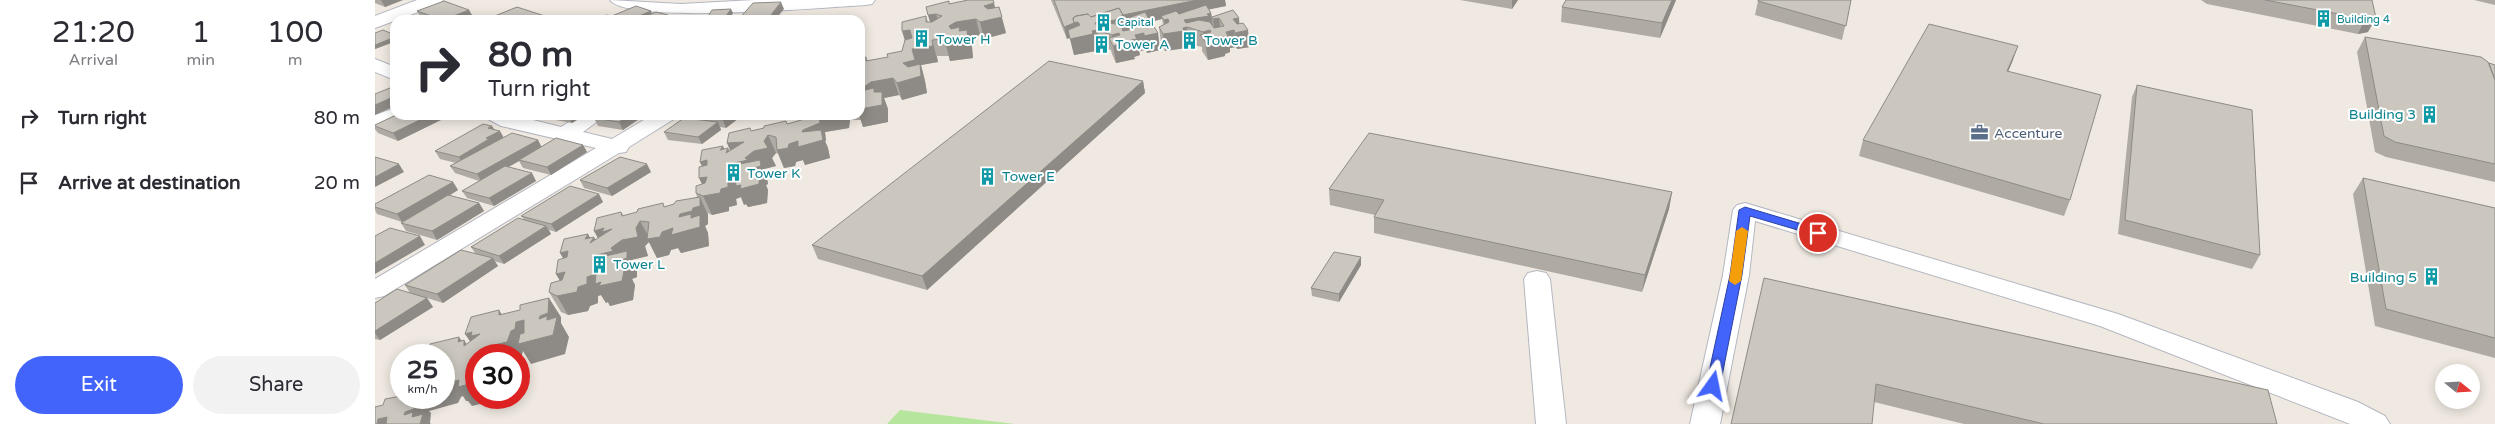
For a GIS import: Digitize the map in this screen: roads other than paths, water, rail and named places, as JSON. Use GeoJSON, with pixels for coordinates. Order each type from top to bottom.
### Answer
{"type":"FeatureCollection","features":[{"type":"Feature","properties":{"kind":"street"},"geometry":{"type":"LineString","coordinates":[[394,15],[434,0]]}},
{"type":"Feature","properties":{"kind":"street"},"geometry":{"type":"LineString","coordinates":[[610,15],[626,3],[681,9],[859,0]]}},
{"type":"Feature","properties":{"kind":"street"},"geometry":{"type":"LineString","coordinates":[[681,9],[689,15]]}},
{"type":"Feature","properties":{"kind":"street"},"geometry":{"type":"LineString","coordinates":[[375,22],[390,16]]}},
{"type":"Feature","properties":{"kind":"street"},"geometry":{"type":"LineString","coordinates":[[375,123],[390,116]]}},
{"type":"Feature","properties":{"kind":"street"},"geometry":{"type":"LineString","coordinates":[[507,120],[618,147]]}},
{"type":"Feature","properties":{"kind":"street"},"geometry":{"type":"LineString","coordinates":[[565,134],[587,120]]}},
{"type":"Feature","properties":{"kind":"street"},"geometry":{"type":"LineString","coordinates":[[375,290],[618,147],[659,120]]}},
{"type":"Feature","properties":{"kind":"street"},"geometry":{"type":"LineString","coordinates":[[1705,424],[1736,275],[1745,210],[2109,320],[2348,410],[2375,424]]}},
{"type":"Feature","properties":{"kind":"street"},"geometry":{"type":"LineString","coordinates":[[1537,279],[1548,375],[1551,424]]}},
{"type":"Feature","properties":{"kind":"place","name":"Building 4"},"geometry":{"type":"Point","coordinates":[2323,19]}},
{"type":"Feature","properties":{"kind":"place","name":"Capital"},"geometry":{"type":"Point","coordinates":[1103,22]}},
{"type":"Feature","properties":{"kind":"place","name":"Tower H"},"geometry":{"type":"Point","coordinates":[922,39]}},
{"type":"Feature","properties":{"kind":"place","name":"Tower B"},"geometry":{"type":"Point","coordinates":[1190,40]}},
{"type":"Feature","properties":{"kind":"place","name":"Tower A"},"geometry":{"type":"Point","coordinates":[1101,44]}},
{"type":"Feature","properties":{"kind":"place","name":"Building 3"},"geometry":{"type":"Point","coordinates":[2430,114]}},
{"type":"Feature","properties":{"kind":"place","name":"Accenture"},"geometry":{"type":"Point","coordinates":[1980,133]}},
{"type":"Feature","properties":{"kind":"place","name":"Tower K"},"geometry":{"type":"Point","coordinates":[733,173]}},
{"type":"Feature","properties":{"kind":"place","name":"Tower E"},"geometry":{"type":"Point","coordinates":[988,176]}},
{"type":"Feature","properties":{"kind":"place","name":"Tower L"},"geometry":{"type":"Point","coordinates":[599,264]}},
{"type":"Feature","properties":{"kind":"place","name":"Building 5"},"geometry":{"type":"Point","coordinates":[2431,277]}}]}
